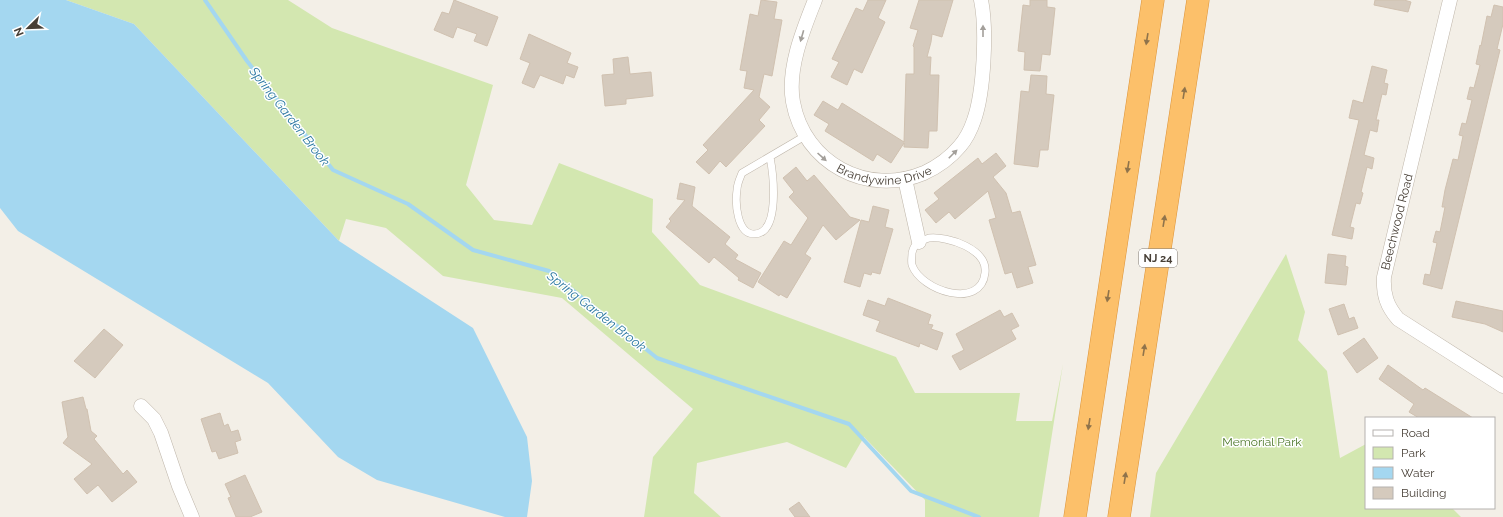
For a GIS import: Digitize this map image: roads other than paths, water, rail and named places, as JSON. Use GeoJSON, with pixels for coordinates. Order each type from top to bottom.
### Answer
{"type":"FeatureCollection","features":[{"type":"Feature","properties":{"kind":"highway"},"geometry":{"type":"LineString","coordinates":[[1075,517],[1153,0]]}},
{"type":"Feature","properties":{"kind":"highway","name":"NJ 24"},"geometry":{"type":"LineString","coordinates":[[1119,517],[1198,0]]}},
{"type":"Feature","properties":{"kind":"street","name":"Brandywine Drive"},"geometry":{"type":"LineString","coordinates":[[815,0],[795,58],[792,83],[792,101],[798,122],[805,136],[816,151],[830,163],[846,172],[863,178],[888,182],[905,179],[934,168],[949,157],[964,140],[974,119],[980,92],[984,27],[981,0]]}},
{"type":"Feature","properties":{"kind":"street","name":"Beechwood Road"},"geometry":{"type":"LineString","coordinates":[[1450,0],[1384,277],[1383,290],[1390,310],[1398,319],[1503,386]]}},
{"type":"Feature","properties":{"kind":"street"},"geometry":{"type":"LineString","coordinates":[[905,179],[918,242]]}},
{"type":"Feature","properties":{"kind":"street"},"geometry":{"type":"LineString","coordinates":[[140,406],[154,419],[161,433],[179,486],[192,517]]}},
{"type":"Feature","properties":{"kind":"lane"},"geometry":{"type":"LineString","coordinates":[[770,157],[773,172],[773,210],[766,229],[761,233],[749,233],[744,230],[739,220],[736,205],[737,189],[742,173],[805,136]]}},
{"type":"Feature","properties":{"kind":"lane"},"geometry":{"type":"LineString","coordinates":[[929,238],[942,238],[954,240],[968,247],[979,257],[984,265],[984,276],[980,286],[973,291],[964,294],[940,290],[929,284],[917,273],[912,265],[911,259],[913,250],[918,242],[929,238]]}},
{"type":"Feature","properties":{"kind":"water"},"geometry":{"type":"Polygon","coordinates":[[[0,0],[66,0],[134,24],[339,241],[473,328],[527,437],[532,481],[527,517],[505,517],[377,480],[338,457],[268,383],[18,231],[0,208],[0,0]]]}},
{"type":"Feature","properties":{"kind":"waterway","name":"Spring Garden Brook"},"geometry":{"type":"LineString","coordinates":[[205,0],[247,61],[333,170],[408,204],[473,250],[549,271],[657,358],[849,424],[911,491],[979,517]]}},
{"type":"Feature","properties":{"kind":"park label","name":"Memorial Park"},"geometry":{"type":"Point","coordinates":[1262,442]}}]}
